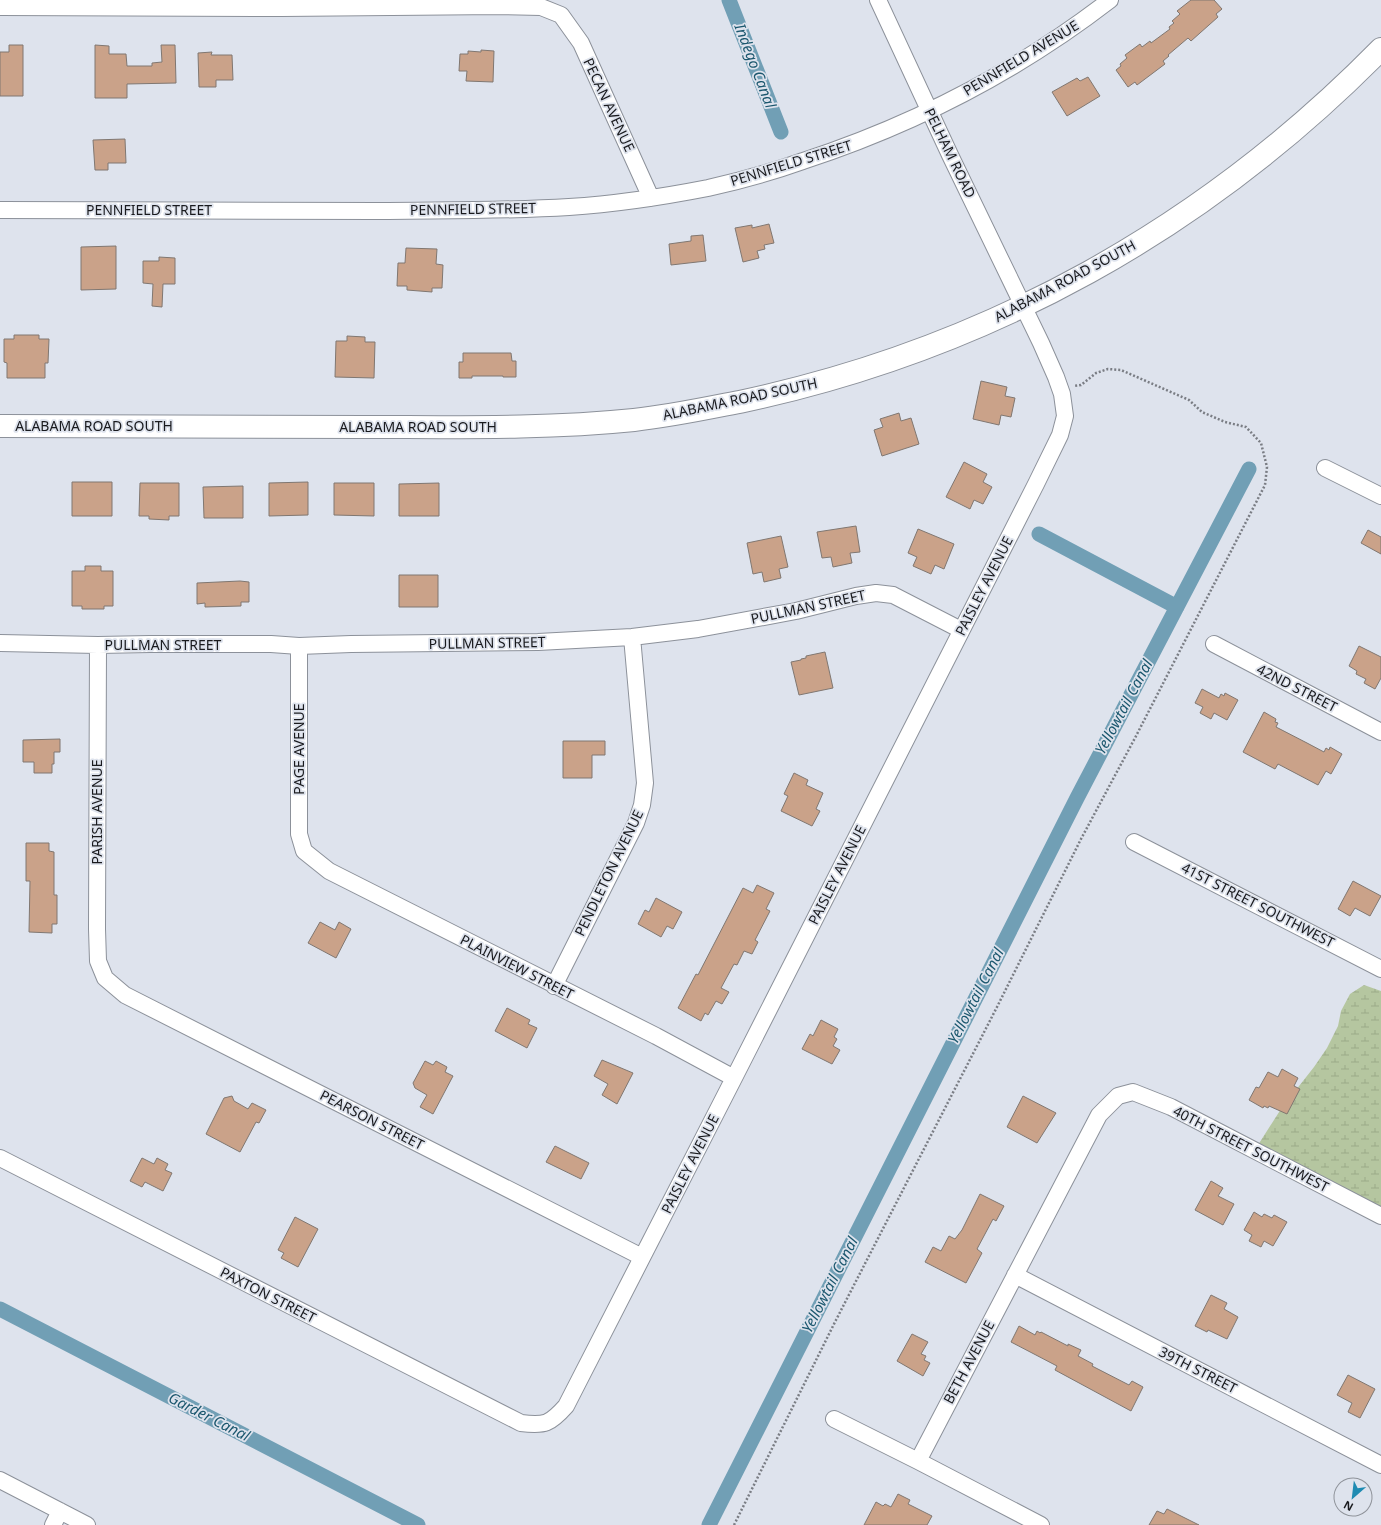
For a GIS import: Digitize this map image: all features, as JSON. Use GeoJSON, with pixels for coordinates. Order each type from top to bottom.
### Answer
{"type":"FeatureCollection","features":[{"type":"Feature","properties":{"kind":"street","name":"PELHAM ROAD"},"geometry":{"type":"LineString","coordinates":[[878,0],[1023,306]]}},
{"type":"Feature","properties":{"kind":"street","name":"PENNFIELD AVENUE"},"geometry":{"type":"LineString","coordinates":[[930,111],[1048,44],[1110,0]]}},
{"type":"Feature","properties":{"kind":"street","name":"PECAN AVENUE"},"geometry":{"type":"LineString","coordinates":[[0,7],[541,7],[560,15],[581,43],[651,198]]}},
{"type":"Feature","properties":{"kind":"street","name":"ALABAMA ROAD SOUTH"},"geometry":{"type":"LineString","coordinates":[[0,426],[539,427],[639,420],[784,392],[861,370],[912,353],[975,328],[1023,306],[1086,274],[1138,244],[1195,207],[1234,179],[1296,128],[1358,72],[1381,48]]}},
{"type":"Feature","properties":{"kind":"street","name":"PENNFIELD STREET"},"geometry":{"type":"LineString","coordinates":[[0,210],[341,211],[518,210],[573,207],[651,198],[710,187],[772,171],[840,149],[930,111]]}},
{"type":"Feature","properties":{"kind":"street","name":"PAISLEY AVENUE"},"geometry":{"type":"LineString","coordinates":[[538,1425],[555,1419],[566,1406],[1060,435],[1065,416],[1062,394],[1044,350],[1023,306]]}},
{"type":"Feature","properties":{"kind":"street"},"geometry":{"type":"LineString","coordinates":[[1325,468],[1381,496]]}},
{"type":"Feature","properties":{"kind":"street","name":"PULLMAN STREET"},"geometry":{"type":"LineString","coordinates":[[0,643],[299,646],[538,642],[632,637],[713,626],[796,611],[856,596],[876,593],[893,595],[961,630]]}},
{"type":"Feature","properties":{"kind":"street","name":"PENDLETON AVENUE"},"geometry":{"type":"LineString","coordinates":[[554,986],[636,823],[642,805],[644,783],[632,637]]}},
{"type":"Feature","properties":{"kind":"street","name":"42ND STREET"},"geometry":{"type":"LineString","coordinates":[[1214,644],[1381,732]]}},
{"type":"Feature","properties":{"kind":"street","name":"PARISH AVENUE"},"geometry":{"type":"LineString","coordinates":[[98,645],[97,928],[98,961],[105,978]]}},
{"type":"Feature","properties":{"kind":"street","name":"PAGE AVENUE"},"geometry":{"type":"LineString","coordinates":[[299,646],[299,834],[304,850]]}},
{"type":"Feature","properties":{"kind":"street","name":"41ST STREET SOUTHWEST"},"geometry":{"type":"LineString","coordinates":[[1134,842],[1381,969]]}},
{"type":"Feature","properties":{"kind":"street","name":"PLAINVIEW STREET"},"geometry":{"type":"LineString","coordinates":[[304,850],[329,871],[554,986],[656,1036],[734,1078]]}},
{"type":"Feature","properties":{"kind":"street","name":"PEARSON STREET"},"geometry":{"type":"LineString","coordinates":[[105,978],[125,994],[642,1257]]}},
{"type":"Feature","properties":{"kind":"street","name":"40TH STREET SOUTHWEST"},"geometry":{"type":"LineString","coordinates":[[1118,1096],[1133,1092],[1171,1107],[1381,1216]]}},
{"type":"Feature","properties":{"kind":"street","name":"BETH AVENUE"},"geometry":{"type":"LineString","coordinates":[[918,1461],[1099,1114],[1118,1096]]}},
{"type":"Feature","properties":{"kind":"street","name":"PAXTON STREET"},"geometry":{"type":"LineString","coordinates":[[0,1158],[521,1422],[538,1425]]}},
{"type":"Feature","properties":{"kind":"street","name":"39TH STREET"},"geometry":{"type":"LineString","coordinates":[[1015,1275],[1381,1465]]}},
{"type":"Feature","properties":{"kind":"street"},"geometry":{"type":"LineString","coordinates":[[834,1419],[1041,1525]]}},
{"type":"Feature","properties":{"kind":"street"},"geometry":{"type":"LineString","coordinates":[[0,1480],[57,1518],[87,1525]]}},
{"type":"Feature","properties":{"kind":"path"},"geometry":{"type":"LineString","coordinates":[[734,1525],[836,1320],[994,1014],[1081,839],[1135,738],[1265,484],[1267,467],[1261,443],[1246,428],[1225,422],[1202,412],[1189,400],[1158,385],[1121,370],[1108,369],[1096,374],[1081,385],[1060,388]]}},
{"type":"Feature","properties":{"kind":"green space"},"geometry":{"type":"Polygon","coordinates":[[[1364,985],[1381,991],[1381,1210],[1258,1145],[1281,1109],[1327,1048],[1338,1026],[1341,1011],[1350,994],[1364,985]]]}},
{"type":"Feature","properties":{"kind":"building"},"geometry":{"type":"Polygon","coordinates":[[[1191,0],[1214,0],[1222,9],[1216,14],[1218,17],[1191,41],[1188,38],[1168,55],[1169,56],[1163,61],[1165,64],[1137,85],[1135,82],[1128,87],[1116,70],[1127,58],[1125,55],[1140,44],[1142,47],[1150,41],[1151,43],[1170,29],[1169,27],[1174,23],[1172,21],[1180,14],[1177,11],[1191,0]]]}},
{"type":"Feature","properties":{"kind":"building"},"geometry":{"type":"Polygon","coordinates":[[[9,45],[23,45],[23,96],[0,96],[0,52],[9,52],[9,45]]]}},
{"type":"Feature","properties":{"kind":"building"},"geometry":{"type":"Polygon","coordinates":[[[95,45],[109,46],[109,54],[126,54],[127,66],[152,66],[152,63],[162,62],[161,45],[175,45],[176,83],[127,84],[127,98],[95,98],[95,45]]]}},
{"type":"Feature","properties":{"kind":"building"},"geometry":{"type":"Polygon","coordinates":[[[481,50],[494,51],[493,82],[466,81],[467,71],[459,71],[460,54],[468,54],[468,51],[481,52],[481,50]]]}},
{"type":"Feature","properties":{"kind":"building"},"geometry":{"type":"Polygon","coordinates":[[[212,52],[211,55],[232,55],[233,80],[216,80],[216,87],[199,87],[198,53],[212,52]]]}},
{"type":"Feature","properties":{"kind":"building"},"geometry":{"type":"Polygon","coordinates":[[[1088,77],[1100,96],[1067,116],[1052,92],[1077,78],[1080,81],[1088,77]]]}},
{"type":"Feature","properties":{"kind":"building"},"geometry":{"type":"Polygon","coordinates":[[[125,139],[126,163],[108,163],[108,170],[95,170],[93,140],[125,139]]]}},
{"type":"Feature","properties":{"kind":"building"},"geometry":{"type":"Polygon","coordinates":[[[769,224],[774,243],[764,245],[765,249],[757,251],[759,258],[743,262],[735,228],[752,225],[752,228],[769,224]]]}},
{"type":"Feature","properties":{"kind":"building"},"geometry":{"type":"Polygon","coordinates":[[[703,235],[706,261],[671,265],[669,244],[691,241],[691,236],[703,235]]]}},
{"type":"Feature","properties":{"kind":"building"},"geometry":{"type":"Polygon","coordinates":[[[116,246],[116,289],[81,290],[81,247],[116,246]]]}},
{"type":"Feature","properties":{"kind":"building"},"geometry":{"type":"Polygon","coordinates":[[[406,248],[437,249],[436,264],[443,265],[442,288],[432,288],[432,292],[407,290],[407,286],[397,286],[398,263],[405,263],[406,248]]]}},
{"type":"Feature","properties":{"kind":"building"},"geometry":{"type":"Polygon","coordinates":[[[159,257],[175,258],[175,284],[163,284],[162,307],[152,306],[153,284],[143,283],[143,261],[159,261],[159,257]]]}},
{"type":"Feature","properties":{"kind":"building"},"geometry":{"type":"Polygon","coordinates":[[[14,335],[39,335],[39,339],[49,339],[48,363],[45,363],[45,378],[7,378],[7,363],[4,362],[4,339],[14,339],[14,335]]]}},
{"type":"Feature","properties":{"kind":"building"},"geometry":{"type":"Polygon","coordinates":[[[347,336],[365,337],[365,342],[375,342],[374,378],[335,377],[336,341],[347,341],[347,336]]]}},
{"type":"Feature","properties":{"kind":"building"},"geometry":{"type":"Polygon","coordinates":[[[463,353],[511,353],[512,361],[516,361],[516,377],[472,376],[472,378],[459,378],[459,362],[463,362],[463,353]]]}},
{"type":"Feature","properties":{"kind":"building"},"geometry":{"type":"Polygon","coordinates":[[[981,381],[1007,387],[1005,396],[1015,398],[1011,417],[1001,415],[999,425],[973,419],[981,381]]]}},
{"type":"Feature","properties":{"kind":"building"},"geometry":{"type":"Polygon","coordinates":[[[899,413],[901,421],[911,418],[919,444],[882,456],[874,430],[883,427],[880,419],[899,413]]]}},
{"type":"Feature","properties":{"kind":"building"},"geometry":{"type":"Polygon","coordinates":[[[964,462],[987,474],[983,482],[992,487],[983,504],[974,500],[970,509],[946,497],[964,462]]]}},
{"type":"Feature","properties":{"kind":"building"},"geometry":{"type":"Polygon","coordinates":[[[72,482],[112,482],[112,516],[72,516],[72,482]]]}},
{"type":"Feature","properties":{"kind":"building"},"geometry":{"type":"Polygon","coordinates":[[[308,482],[308,515],[269,516],[269,483],[308,482]]]}},
{"type":"Feature","properties":{"kind":"building"},"geometry":{"type":"Polygon","coordinates":[[[140,483],[179,483],[179,516],[169,516],[169,520],[149,519],[149,516],[139,516],[140,483]]]}},
{"type":"Feature","properties":{"kind":"building"},"geometry":{"type":"Polygon","coordinates":[[[334,483],[374,483],[374,516],[334,515],[334,483]]]}},
{"type":"Feature","properties":{"kind":"building"},"geometry":{"type":"Polygon","coordinates":[[[439,483],[439,516],[399,516],[399,484],[439,483]]]}},
{"type":"Feature","properties":{"kind":"building"},"geometry":{"type":"Polygon","coordinates":[[[243,486],[243,518],[204,518],[203,487],[243,486]]]}},
{"type":"Feature","properties":{"kind":"building"},"geometry":{"type":"Polygon","coordinates":[[[856,526],[860,552],[850,553],[852,563],[833,567],[831,557],[822,558],[817,532],[856,526]]]}},
{"type":"Feature","properties":{"kind":"building"},"geometry":{"type":"Polygon","coordinates":[[[918,529],[954,544],[944,569],[935,565],[931,574],[913,566],[917,557],[908,553],[918,529]]]}},
{"type":"Feature","properties":{"kind":"building"},"geometry":{"type":"Polygon","coordinates":[[[1368,530],[1381,537],[1381,554],[1361,543],[1368,530]]]}},
{"type":"Feature","properties":{"kind":"building"},"geometry":{"type":"Polygon","coordinates":[[[781,536],[788,567],[779,569],[781,578],[764,582],[762,572],[753,574],[747,543],[781,536]]]}},
{"type":"Feature","properties":{"kind":"building"},"geometry":{"type":"Polygon","coordinates":[[[85,566],[101,566],[101,571],[113,571],[113,606],[104,606],[104,609],[82,609],[82,606],[72,606],[72,571],[85,571],[85,566]]]}},
{"type":"Feature","properties":{"kind":"building"},"geometry":{"type":"Polygon","coordinates":[[[399,575],[438,575],[438,607],[399,607],[399,575]]]}},
{"type":"Feature","properties":{"kind":"building"},"geometry":{"type":"Polygon","coordinates":[[[249,582],[249,602],[241,602],[241,606],[205,607],[205,603],[197,604],[197,583],[249,582]]]}},
{"type":"Feature","properties":{"kind":"building"},"geometry":{"type":"Polygon","coordinates":[[[1359,646],[1381,657],[1381,678],[1375,689],[1364,683],[1366,679],[1356,674],[1357,671],[1349,666],[1359,646]]]}},
{"type":"Feature","properties":{"kind":"building"},"geometry":{"type":"Polygon","coordinates":[[[825,652],[833,688],[799,695],[791,662],[806,658],[806,656],[825,652]]]}},
{"type":"Feature","properties":{"kind":"building"},"geometry":{"type":"Polygon","coordinates":[[[1202,689],[1219,698],[1221,694],[1224,696],[1225,693],[1238,700],[1227,720],[1214,713],[1211,719],[1200,713],[1203,707],[1195,703],[1202,689]]]}},
{"type":"Feature","properties":{"kind":"building"},"geometry":{"type":"Polygon","coordinates":[[[1264,712],[1276,719],[1275,722],[1278,723],[1276,727],[1324,752],[1326,748],[1329,750],[1330,747],[1342,754],[1331,774],[1326,771],[1318,785],[1278,764],[1275,769],[1243,752],[1264,712]]]}},
{"type":"Feature","properties":{"kind":"building"},"geometry":{"type":"Polygon","coordinates":[[[60,739],[60,752],[54,752],[52,773],[34,773],[34,762],[23,762],[23,740],[60,739]]]}},
{"type":"Feature","properties":{"kind":"building"},"geometry":{"type":"Polygon","coordinates":[[[563,741],[605,741],[605,755],[592,755],[592,778],[563,778],[563,741]]]}},
{"type":"Feature","properties":{"kind":"building"},"geometry":{"type":"Polygon","coordinates":[[[794,773],[808,780],[806,785],[823,793],[816,809],[820,811],[812,826],[781,811],[788,796],[784,794],[794,773]]]}},
{"type":"Feature","properties":{"kind":"building"},"geometry":{"type":"Polygon","coordinates":[[[26,843],[49,843],[49,851],[54,852],[54,895],[57,895],[57,924],[52,924],[52,933],[29,932],[30,881],[26,881],[26,843]]]}},
{"type":"Feature","properties":{"kind":"building"},"geometry":{"type":"Polygon","coordinates":[[[1353,881],[1381,896],[1370,916],[1355,908],[1350,916],[1338,909],[1353,881]]]}},
{"type":"Feature","properties":{"kind":"building"},"geometry":{"type":"Polygon","coordinates":[[[757,885],[774,893],[766,909],[770,911],[755,940],[758,942],[752,954],[744,951],[737,965],[734,964],[721,988],[729,992],[722,1004],[716,1001],[708,1015],[705,1013],[701,1021],[678,1008],[696,974],[698,975],[743,888],[753,893],[757,885]]]}},
{"type":"Feature","properties":{"kind":"building"},"geometry":{"type":"Polygon","coordinates":[[[656,898],[682,912],[673,929],[667,926],[661,937],[638,924],[645,910],[649,912],[656,898]]]}},
{"type":"Feature","properties":{"kind":"building"},"geometry":{"type":"Polygon","coordinates":[[[320,922],[335,930],[339,922],[351,929],[336,958],[308,943],[320,922]]]}},
{"type":"Feature","properties":{"kind":"building"},"geometry":{"type":"Polygon","coordinates":[[[507,1008],[530,1020],[528,1024],[537,1028],[527,1048],[495,1031],[507,1008]]]}},
{"type":"Feature","properties":{"kind":"building"},"geometry":{"type":"Polygon","coordinates":[[[821,1020],[838,1029],[834,1037],[837,1039],[833,1046],[840,1050],[832,1064],[802,1049],[810,1034],[813,1036],[821,1020]]]}},
{"type":"Feature","properties":{"kind":"building"},"geometry":{"type":"Polygon","coordinates":[[[602,1060],[633,1073],[617,1104],[602,1095],[608,1084],[594,1076],[602,1060]]]}},
{"type":"Feature","properties":{"kind":"building"},"geometry":{"type":"Polygon","coordinates":[[[425,1061],[433,1065],[436,1061],[447,1067],[445,1072],[453,1076],[433,1114],[420,1107],[427,1095],[415,1088],[413,1083],[425,1061]]]}},
{"type":"Feature","properties":{"kind":"building"},"geometry":{"type":"Polygon","coordinates":[[[1282,1069],[1298,1078],[1294,1086],[1300,1089],[1287,1114],[1269,1106],[1268,1108],[1264,1106],[1263,1108],[1249,1100],[1256,1087],[1259,1088],[1268,1072],[1278,1077],[1282,1069]]]}},
{"type":"Feature","properties":{"kind":"building"},"geometry":{"type":"Polygon","coordinates":[[[232,1096],[234,1101],[248,1109],[252,1103],[266,1110],[259,1123],[256,1122],[240,1152],[206,1134],[224,1098],[232,1096]]]}},
{"type":"Feature","properties":{"kind":"building"},"geometry":{"type":"Polygon","coordinates":[[[1023,1096],[1056,1113],[1037,1143],[1007,1127],[1023,1096]]]}},
{"type":"Feature","properties":{"kind":"building"},"geometry":{"type":"Polygon","coordinates":[[[555,1146],[589,1163],[581,1179],[546,1162],[555,1146]]]}},
{"type":"Feature","properties":{"kind":"building"},"geometry":{"type":"Polygon","coordinates":[[[142,1158],[154,1164],[157,1158],[168,1164],[165,1170],[172,1173],[163,1191],[145,1182],[142,1187],[130,1181],[142,1158]]]}},
{"type":"Feature","properties":{"kind":"building"},"geometry":{"type":"Polygon","coordinates":[[[1211,1181],[1223,1188],[1218,1196],[1234,1204],[1223,1225],[1195,1210],[1211,1181]]]}},
{"type":"Feature","properties":{"kind":"building"},"geometry":{"type":"Polygon","coordinates":[[[980,1194],[1004,1206],[996,1221],[993,1219],[977,1249],[982,1253],[966,1283],[925,1262],[933,1247],[941,1251],[949,1236],[955,1239],[962,1230],[980,1194]]]}},
{"type":"Feature","properties":{"kind":"building"},"geometry":{"type":"Polygon","coordinates":[[[1254,1212],[1262,1217],[1264,1214],[1272,1218],[1274,1215],[1287,1222],[1273,1246],[1264,1241],[1261,1247],[1249,1241],[1252,1235],[1244,1230],[1254,1212]]]}},
{"type":"Feature","properties":{"kind":"building"},"geometry":{"type":"Polygon","coordinates":[[[295,1217],[318,1229],[298,1267],[281,1258],[284,1253],[278,1250],[295,1217]]]}},
{"type":"Feature","properties":{"kind":"building"},"geometry":{"type":"Polygon","coordinates":[[[1211,1295],[1227,1303],[1224,1309],[1238,1317],[1227,1339],[1195,1326],[1211,1295]]]}},
{"type":"Feature","properties":{"kind":"building"},"geometry":{"type":"Polygon","coordinates":[[[1019,1326],[1035,1335],[1037,1331],[1040,1333],[1041,1332],[1068,1346],[1068,1344],[1081,1350],[1078,1356],[1093,1364],[1092,1366],[1129,1385],[1132,1381],[1143,1387],[1131,1411],[1055,1370],[1057,1366],[1011,1342],[1019,1326]]]}},
{"type":"Feature","properties":{"kind":"building"},"geometry":{"type":"Polygon","coordinates":[[[912,1334],[928,1342],[921,1354],[926,1356],[924,1360],[930,1363],[923,1376],[897,1361],[912,1334]]]}},
{"type":"Feature","properties":{"kind":"building"},"geometry":{"type":"Polygon","coordinates":[[[1348,1375],[1375,1389],[1360,1418],[1348,1412],[1352,1403],[1337,1395],[1348,1375]]]}},
{"type":"Feature","properties":{"kind":"building"},"geometry":{"type":"Polygon","coordinates":[[[898,1494],[910,1500],[908,1504],[932,1516],[927,1525],[864,1525],[876,1502],[883,1506],[885,1504],[891,1507],[898,1494]]]}},
{"type":"Feature","properties":{"kind":"building"},"geometry":{"type":"Polygon","coordinates":[[[1167,1509],[1199,1525],[1149,1525],[1157,1511],[1164,1514],[1167,1509]]]}},
{"type":"Feature","properties":{"kind":"waterway","name":"Indego Canal"},"geometry":{"type":"LineString","coordinates":[[729,0],[781,132]]}},
{"type":"Feature","properties":{"kind":"waterway","name":"Yellowtail Canal"},"geometry":{"type":"LineString","coordinates":[[709,1525],[1077,798],[1249,469]]}},
{"type":"Feature","properties":{"kind":"waterway"},"geometry":{"type":"LineString","coordinates":[[1039,534],[1177,607]]}},
{"type":"Feature","properties":{"kind":"waterway","name":"Garder Canal"},"geometry":{"type":"LineString","coordinates":[[0,1309],[418,1525]]}}]}
